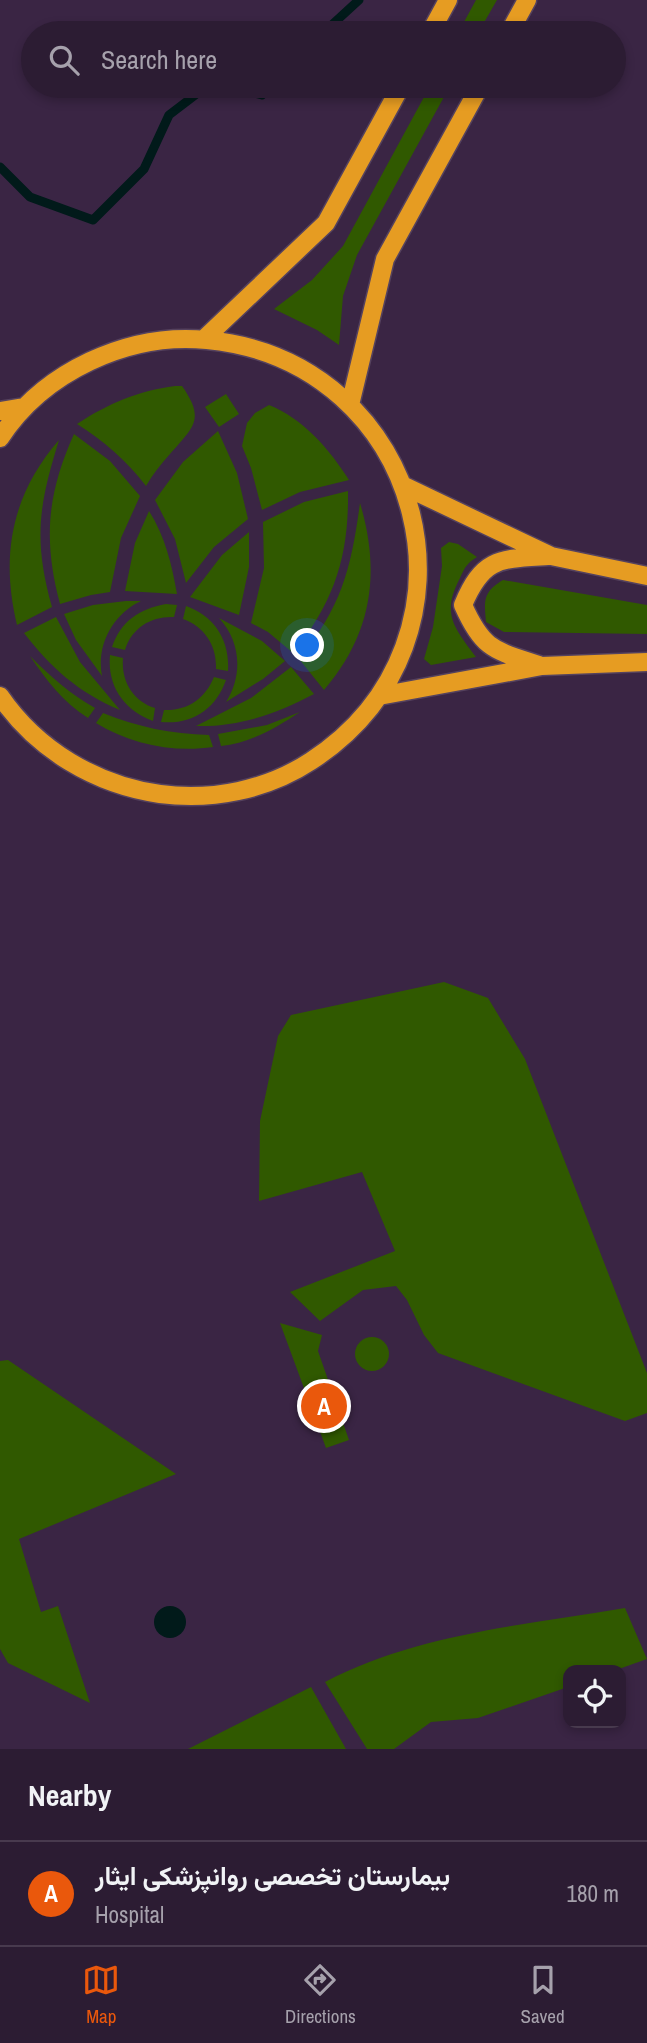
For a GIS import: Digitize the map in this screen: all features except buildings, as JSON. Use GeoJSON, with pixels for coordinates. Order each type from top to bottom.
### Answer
{"type":"FeatureCollection","features":[{"type":"Feature","properties":{"kind":"main road"},"geometry":{"type":"LineString","coordinates":[[437,21],[448,0]]}},
{"type":"Feature","properties":{"kind":"main road"},"geometry":{"type":"LineString","coordinates":[[516,21],[527,0]]}},
{"type":"Feature","properties":{"kind":"main road"},"geometry":{"type":"LineString","coordinates":[[204,339],[326,223],[394,98]]}},
{"type":"Feature","properties":{"kind":"main road"},"geometry":{"type":"LineString","coordinates":[[350,405],[385,259],[473,98]]}},
{"type":"Feature","properties":{"kind":"main road"},"geometry":{"type":"LineString","coordinates":[[0,438],[25,407],[50,385],[78,367],[107,354],[139,344],[204,339],[236,343],[268,352],[316,377],[350,405],[384,447],[404,486],[413,517],[419,582],[414,615],[392,676],[353,728],[328,750],[301,768],[240,791],[208,796],[175,796],[142,792],[111,783],[53,752],[28,730],[0,696]]}},
{"type":"Feature","properties":{"kind":"main road"},"geometry":{"type":"LineString","coordinates":[[0,411],[25,407]]}},
{"type":"Feature","properties":{"kind":"main road"},"geometry":{"type":"LineString","coordinates":[[404,486],[551,556],[647,576]]}},
{"type":"Feature","properties":{"kind":"main road"},"geometry":{"type":"LineString","coordinates":[[542,666],[499,652],[485,644],[464,605],[473,581],[487,568],[508,559],[551,556]]}},
{"type":"Feature","properties":{"kind":"main road"},"geometry":{"type":"LineString","coordinates":[[379,696],[542,666],[647,662]]}},
{"type":"Feature","properties":{"kind":"green space"},"geometry":{"type":"Polygon","coordinates":[[[476,0],[497,0],[485,21],[465,21],[476,0]]]}},
{"type":"Feature","properties":{"kind":"green space"},"geometry":{"type":"Polygon","coordinates":[[[423,98],[443,98],[357,255],[343,296],[339,345],[317,330],[274,309],[312,280],[343,246],[423,98]]]}},
{"type":"Feature","properties":{"kind":"green space"},"geometry":{"type":"Polygon","coordinates":[[[182,386],[189,398],[195,415],[194,423],[146,486],[114,452],[77,424],[124,399],[182,386]]]}},
{"type":"Feature","properties":{"kind":"green space"},"geometry":{"type":"Polygon","coordinates":[[[226,394],[239,414],[219,427],[205,407],[226,394]]]}},
{"type":"Feature","properties":{"kind":"green space"},"geometry":{"type":"Polygon","coordinates":[[[269,405],[294,418],[315,436],[349,480],[300,492],[262,510],[242,446],[247,423],[255,413],[269,405]]]}},
{"type":"Feature","properties":{"kind":"green space"},"geometry":{"type":"Polygon","coordinates":[[[218,431],[237,473],[248,519],[214,547],[186,583],[175,539],[155,500],[183,462],[218,431]]]}},
{"type":"Feature","properties":{"kind":"green space"},"geometry":{"type":"Polygon","coordinates":[[[74,434],[110,461],[140,496],[121,538],[110,592],[60,604],[51,559],[50,518],[58,477],[74,434]]]}},
{"type":"Feature","properties":{"kind":"green space"},"geometry":{"type":"Polygon","coordinates":[[[59,440],[47,484],[41,522],[42,561],[52,607],[17,625],[10,574],[14,526],[30,482],[59,440]]]}},
{"type":"Feature","properties":{"kind":"green space"},"geometry":{"type":"Polygon","coordinates":[[[348,491],[346,537],[336,578],[319,615],[293,653],[268,632],[251,623],[264,568],[263,522],[304,502],[348,491]]]}},
{"type":"Feature","properties":{"kind":"green space"},"geometry":{"type":"Polygon","coordinates":[[[360,503],[370,554],[368,602],[353,647],[324,690],[299,659],[314,640],[335,604],[353,548],[360,503]]]}},
{"type":"Feature","properties":{"kind":"green space"},"geometry":{"type":"Polygon","coordinates":[[[149,511],[167,551],[177,594],[125,591],[135,543],[149,511]]]}},
{"type":"Feature","properties":{"kind":"green space"},"geometry":{"type":"Polygon","coordinates":[[[249,532],[249,567],[239,615],[190,597],[222,555],[249,532]]]}},
{"type":"Feature","properties":{"kind":"green space"},"geometry":{"type":"Polygon","coordinates":[[[449,542],[458,544],[477,557],[465,568],[451,601],[456,628],[476,657],[431,665],[424,659],[433,627],[442,566],[441,548],[449,542]]]}},
{"type":"Feature","properties":{"kind":"green space"},"geometry":{"type":"Polygon","coordinates":[[[503,580],[647,605],[647,634],[504,632],[486,622],[485,608],[488,593],[503,580]]]}},
{"type":"Feature","properties":{"kind":"green space"},"geometry":{"type":"Polygon","coordinates":[[[141,601],[122,614],[109,632],[102,653],[102,676],[76,640],[64,614],[93,605],[141,601]]]}},
{"type":"Feature","properties":{"kind":"green space"},"geometry":{"type":"Polygon","coordinates":[[[166,604],[177,605],[174,617],[158,618],[144,624],[133,635],[125,650],[112,647],[120,630],[132,618],[147,609],[166,604]]]}},
{"type":"Feature","properties":{"kind":"green space"},"geometry":{"type":"Polygon","coordinates":[[[186,606],[205,616],[219,631],[226,650],[228,671],[216,669],[212,645],[208,638],[198,627],[183,619],[186,606]]]}},
{"type":"Feature","properties":{"kind":"green space"},"geometry":{"type":"Polygon","coordinates":[[[56,617],[80,662],[120,710],[91,696],[66,678],[24,633],[56,617]]]}},
{"type":"Feature","properties":{"kind":"green space"},"geometry":{"type":"Polygon","coordinates":[[[219,618],[262,641],[285,661],[263,679],[226,702],[235,681],[237,659],[232,637],[219,618]]]}},
{"type":"Feature","properties":{"kind":"green space"},"geometry":{"type":"Polygon","coordinates":[[[110,655],[123,658],[126,682],[140,700],[155,708],[153,721],[134,710],[120,695],[111,677],[110,655]]]}},
{"type":"Feature","properties":{"kind":"green space"},"geometry":{"type":"Polygon","coordinates":[[[30,656],[77,697],[95,708],[88,718],[56,690],[30,656]]]}},
{"type":"Feature","properties":{"kind":"green space"},"geometry":{"type":"Polygon","coordinates":[[[291,667],[314,694],[257,718],[196,726],[251,698],[291,667]]]}},
{"type":"Feature","properties":{"kind":"green space"},"geometry":{"type":"Polygon","coordinates":[[[214,677],[226,680],[209,707],[193,718],[161,722],[164,710],[188,706],[206,692],[214,677]]]}},
{"type":"Feature","properties":{"kind":"green space"},"geometry":{"type":"Polygon","coordinates":[[[300,712],[262,734],[221,746],[218,734],[267,725],[300,712]]]}},
{"type":"Feature","properties":{"kind":"green space"},"geometry":{"type":"Polygon","coordinates":[[[103,713],[155,729],[209,735],[213,747],[167,748],[137,741],[96,723],[103,713]]]}},
{"type":"Feature","properties":{"kind":"green space"},"geometry":{"type":"Polygon","coordinates":[[[444,982],[488,998],[525,1059],[647,1373],[647,1413],[625,1421],[438,1353],[424,1335],[407,1300],[396,1286],[363,1290],[320,1321],[290,1292],[395,1251],[362,1172],[259,1201],[260,1121],[278,1036],[291,1015],[444,982]]]}},
{"type":"Feature","properties":{"kind":"green space"},"geometry":{"type":"Polygon","coordinates":[[[280,1323],[322,1335],[318,1351],[349,1440],[326,1448],[280,1323]]]}},
{"type":"Feature","properties":{"kind":"green space"},"geometry":{"type":"Polygon","coordinates":[[[372,1337],[384,1342],[389,1354],[384,1366],[372,1371],[360,1366],[355,1354],[360,1342],[372,1337]]]}},
{"type":"Feature","properties":{"kind":"green space"},"geometry":{"type":"Polygon","coordinates":[[[8,1360],[176,1474],[19,1539],[41,1612],[58,1606],[90,1703],[8,1663],[0,1649],[0,1361],[8,1360]]]}},
{"type":"Feature","properties":{"kind":"green space"},"geometry":{"type":"Polygon","coordinates":[[[625,1608],[647,1659],[626,1666],[563,1665],[563,1689],[478,1718],[431,1722],[394,1749],[367,1749],[325,1682],[396,1653],[471,1633],[625,1608]]]}},
{"type":"Feature","properties":{"kind":"green space"},"geometry":{"type":"Polygon","coordinates":[[[311,1687],[346,1749],[188,1749],[311,1687]]]}},
{"type":"Feature","properties":{"kind":"shaded area"},"geometry":{"type":"Polygon","coordinates":[[[170,1606],[181,1611],[186,1622],[181,1633],[170,1638],[159,1633],[154,1622],[159,1611],[170,1606]]]}},
{"type":"Feature","properties":{"kind":"waterway"},"geometry":{"type":"LineString","coordinates":[[336,21],[359,0]]}},
{"type":"Feature","properties":{"kind":"waterway"},"geometry":{"type":"LineString","coordinates":[[0,167],[30,197],[93,220],[144,169],[169,115],[191,98]]}},
{"type":"Feature","properties":{"kind":"place","name":"بیمارستان تخصصی روانپزشکی ایثار"},"geometry":{"type":"Point","coordinates":[324,1406]}}]}
